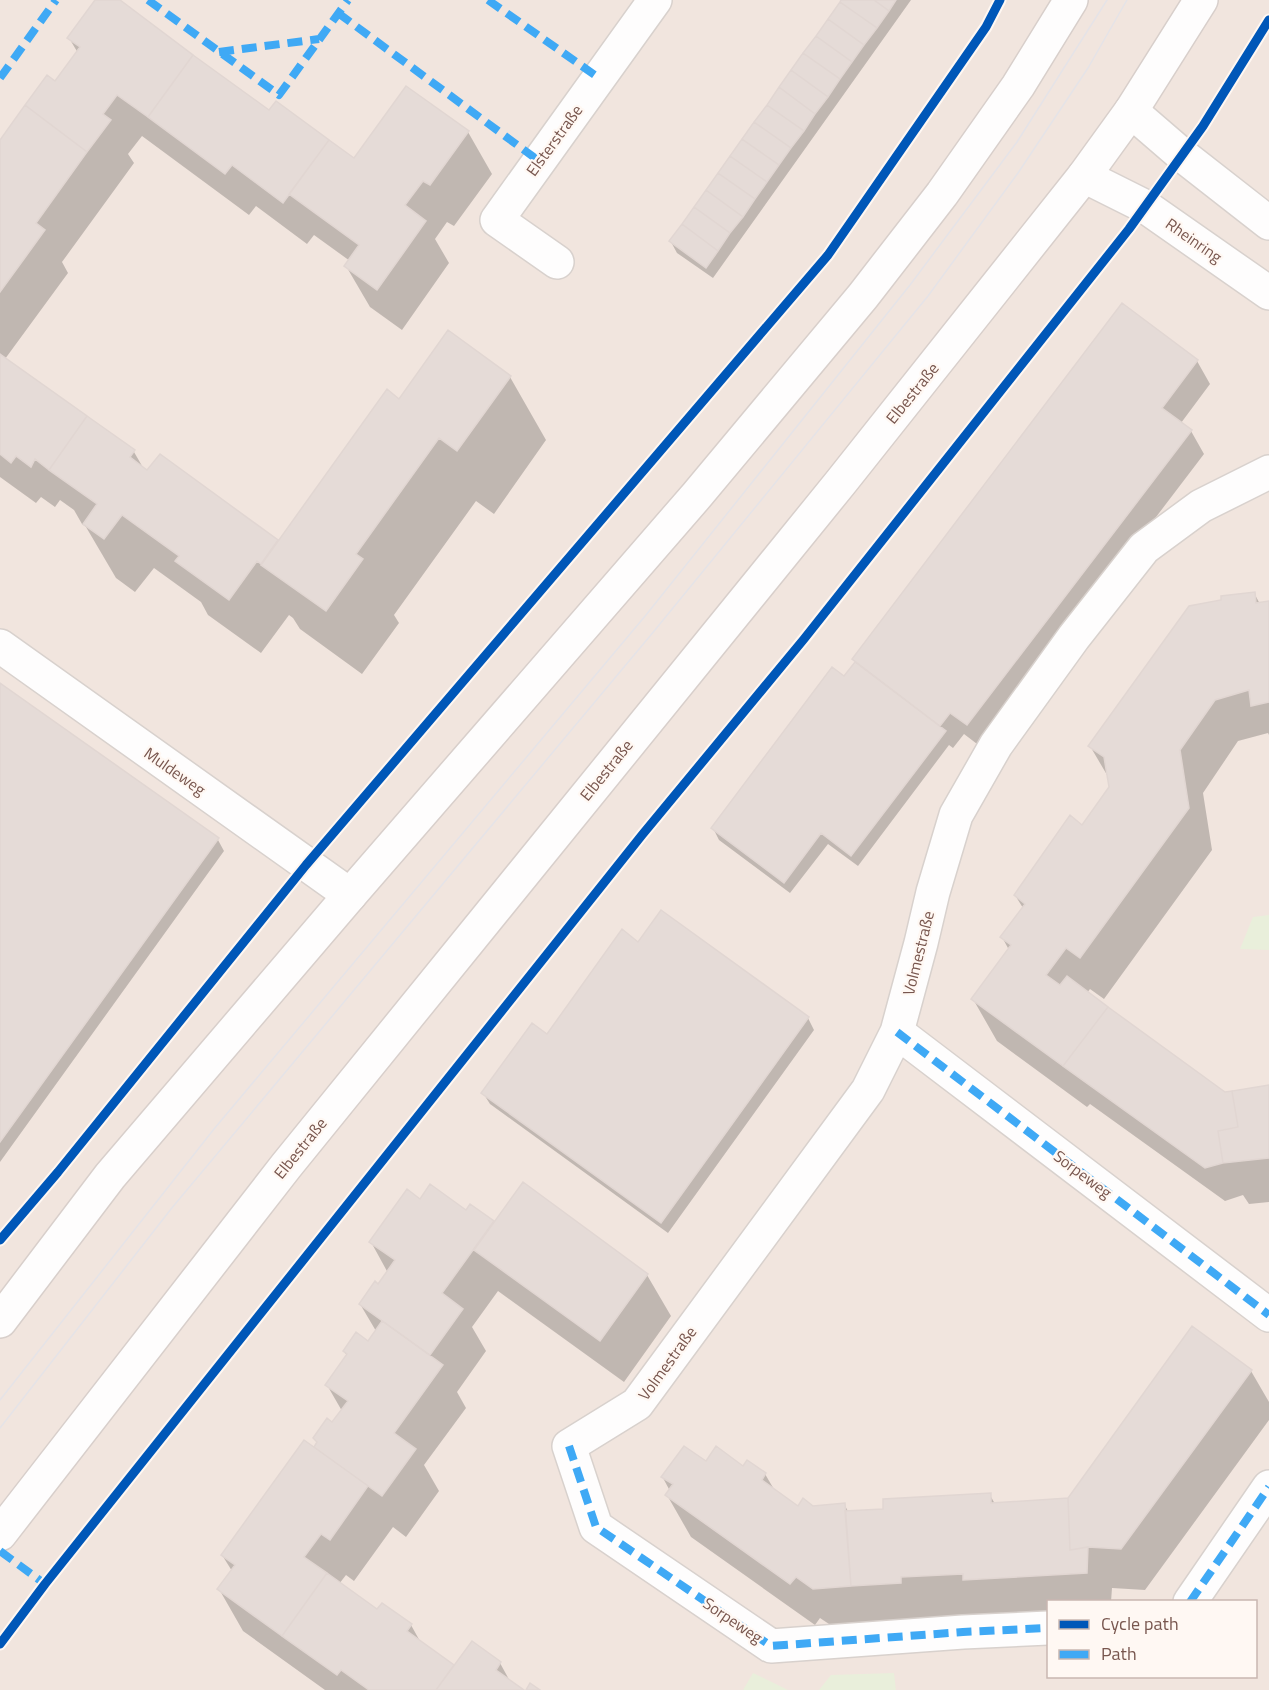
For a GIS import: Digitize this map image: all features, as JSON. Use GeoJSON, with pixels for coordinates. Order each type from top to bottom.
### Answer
{"type":"FeatureCollection","features":[{"type":"Feature","properties":{"kind":"street","name":"Elsterstraße"},"geometry":{"type":"LineString","coordinates":[[557,262],[497,220],[655,0]]}},
{"type":"Feature","properties":{"kind":"street"},"geometry":{"type":"LineString","coordinates":[[0,1321],[110,1176],[697,495],[863,296],[942,194],[1011,96],[1071,0]]}},
{"type":"Feature","properties":{"kind":"street","name":"Elbestraße"},"geometry":{"type":"LineString","coordinates":[[0,1534],[286,1166],[841,482],[1084,176],[1131,111],[1202,0]]}},
{"type":"Feature","properties":{"kind":"street"},"geometry":{"type":"LineString","coordinates":[[1131,111],[1182,155],[1269,223]]}},
{"type":"Feature","properties":{"kind":"street","name":"Rheinring"},"geometry":{"type":"LineString","coordinates":[[1084,176],[1146,207],[1269,293]]}},
{"type":"Feature","properties":{"kind":"street","name":"Volmestraße"},"geometry":{"type":"LineString","coordinates":[[568,1446],[637,1404],[868,1090],[897,1032],[933,892],[956,815],[996,746],[1074,637],[1144,549],[1201,506],[1269,472]]}},
{"type":"Feature","properties":{"kind":"street","name":"Muldeweg"},"geometry":{"type":"LineString","coordinates":[[0,646],[350,895]]}},
{"type":"Feature","properties":{"kind":"street","name":"Sorpeweg"},"geometry":{"type":"LineString","coordinates":[[897,1032],[1269,1316]]}},
{"type":"Feature","properties":{"kind":"street","name":"Sorpeweg"},"geometry":{"type":"LineString","coordinates":[[568,1446],[596,1527],[771,1646],[1047,1628]]}},
{"type":"Feature","properties":{"kind":"street"},"geometry":{"type":"LineString","coordinates":[[1191,1600],[1269,1487]]}},
{"type":"Feature","properties":{"kind":"shaded area"},"geometry":{"type":"Polygon","coordinates":[[[0,0],[1269,0],[1269,1690],[0,1690],[0,0]]]}},
{"type":"Feature","properties":{"kind":"green space"},"geometry":{"type":"Polygon","coordinates":[[[1269,915],[1269,950],[1240,949],[1253,917],[1269,915]]]}},
{"type":"Feature","properties":{"kind":"green space"},"geometry":{"type":"Polygon","coordinates":[[[753,1673],[788,1690],[743,1690],[753,1673]]]}},
{"type":"Feature","properties":{"kind":"green space"},"geometry":{"type":"Polygon","coordinates":[[[894,1673],[896,1690],[819,1690],[831,1675],[894,1673]]]}},
{"type":"Feature","properties":{"kind":"building"},"geometry":{"type":"Polygon","coordinates":[[[95,0],[120,0],[193,55],[148,117],[117,95],[103,114],[111,120],[87,152],[25,105],[47,75],[55,81],[80,47],[67,38],[95,0]]]}},
{"type":"Feature","properties":{"kind":"building"},"geometry":{"type":"Polygon","coordinates":[[[841,0],[874,0],[889,11],[877,28],[840,2],[841,0]]]}},
{"type":"Feature","properties":{"kind":"building"},"geometry":{"type":"Polygon","coordinates":[[[874,0],[896,0],[889,11],[874,0]]]}},
{"type":"Feature","properties":{"kind":"building"},"geometry":{"type":"Polygon","coordinates":[[[840,2],[877,28],[864,45],[828,19],[840,2]]]}},
{"type":"Feature","properties":{"kind":"building"},"geometry":{"type":"Polygon","coordinates":[[[828,19],[864,45],[852,62],[816,36],[828,19]]]}},
{"type":"Feature","properties":{"kind":"building"},"geometry":{"type":"Polygon","coordinates":[[[816,36],[852,62],[840,79],[803,53],[816,36]]]}},
{"type":"Feature","properties":{"kind":"building"},"geometry":{"type":"Polygon","coordinates":[[[803,53],[840,79],[828,97],[791,70],[803,53]]]}},
{"type":"Feature","properties":{"kind":"building"},"geometry":{"type":"Polygon","coordinates":[[[193,55],[269,110],[276,101],[329,140],[283,203],[232,165],[225,174],[148,117],[193,55]]]}},
{"type":"Feature","properties":{"kind":"building"},"geometry":{"type":"Polygon","coordinates":[[[791,70],[828,97],[815,114],[779,87],[791,70]]]}},
{"type":"Feature","properties":{"kind":"building"},"geometry":{"type":"Polygon","coordinates":[[[406,86],[469,131],[430,185],[423,181],[405,205],[426,221],[377,290],[344,266],[359,245],[289,194],[329,140],[354,158],[406,86]]]}},
{"type":"Feature","properties":{"kind":"building"},"geometry":{"type":"Polygon","coordinates":[[[779,87],[815,114],[804,131],[767,105],[779,87]]]}},
{"type":"Feature","properties":{"kind":"building"},"geometry":{"type":"Polygon","coordinates":[[[25,105],[87,152],[36,223],[45,230],[0,292],[0,140],[25,105]]]}},
{"type":"Feature","properties":{"kind":"building"},"geometry":{"type":"Polygon","coordinates":[[[767,105],[804,131],[791,148],[754,122],[767,105]]]}},
{"type":"Feature","properties":{"kind":"building"},"geometry":{"type":"Polygon","coordinates":[[[754,122],[791,148],[779,165],[742,139],[754,122]]]}},
{"type":"Feature","properties":{"kind":"building"},"geometry":{"type":"Polygon","coordinates":[[[742,139],[779,165],[767,182],[730,156],[742,139]]]}},
{"type":"Feature","properties":{"kind":"building"},"geometry":{"type":"Polygon","coordinates":[[[730,156],[767,182],[755,199],[718,173],[730,156]]]}},
{"type":"Feature","properties":{"kind":"building"},"geometry":{"type":"Polygon","coordinates":[[[718,173],[755,199],[743,217],[706,190],[718,173]]]}},
{"type":"Feature","properties":{"kind":"building"},"geometry":{"type":"Polygon","coordinates":[[[706,190],[743,217],[730,233],[694,207],[706,190]]]}},
{"type":"Feature","properties":{"kind":"building"},"geometry":{"type":"Polygon","coordinates":[[[694,207],[730,233],[718,251],[682,224],[694,207]]]}},
{"type":"Feature","properties":{"kind":"building"},"geometry":{"type":"Polygon","coordinates":[[[682,224],[718,251],[706,268],[669,241],[682,224]]]}},
{"type":"Feature","properties":{"kind":"building"},"geometry":{"type":"Polygon","coordinates":[[[1122,303],[1198,360],[1162,408],[1192,430],[967,725],[950,713],[940,726],[852,659],[1122,303]]]}},
{"type":"Feature","properties":{"kind":"building"},"geometry":{"type":"Polygon","coordinates":[[[448,330],[511,376],[457,451],[439,438],[356,554],[363,559],[326,611],[261,565],[387,389],[399,399],[448,330]]]}},
{"type":"Feature","properties":{"kind":"building"},"geometry":{"type":"Polygon","coordinates":[[[0,354],[87,416],[49,470],[35,459],[31,467],[16,456],[11,463],[0,454],[0,354]]]}},
{"type":"Feature","properties":{"kind":"building"},"geometry":{"type":"Polygon","coordinates":[[[87,416],[135,450],[130,457],[147,470],[160,454],[278,540],[261,564],[257,561],[229,600],[175,561],[179,556],[122,515],[104,539],[83,524],[97,504],[49,470],[87,416]]]}},
{"type":"Feature","properties":{"kind":"building"},"geometry":{"type":"Polygon","coordinates":[[[1255,592],[1256,603],[1269,601],[1269,702],[1251,706],[1249,690],[1215,700],[1180,750],[1189,808],[1080,958],[1066,948],[1046,975],[1060,985],[1067,976],[1108,1007],[1063,1066],[971,999],[1011,945],[1000,937],[1025,904],[1014,895],[1070,815],[1082,825],[1109,787],[1104,757],[1088,746],[1189,606],[1221,600],[1221,596],[1255,592]]]}},
{"type":"Feature","properties":{"kind":"building"},"geometry":{"type":"Polygon","coordinates":[[[855,662],[946,731],[851,856],[821,833],[784,883],[711,828],[832,667],[844,676],[855,662]]]}},
{"type":"Feature","properties":{"kind":"building"},"geometry":{"type":"Polygon","coordinates":[[[0,683],[219,838],[0,1142],[0,683]]]}},
{"type":"Feature","properties":{"kind":"building"},"geometry":{"type":"Polygon","coordinates":[[[661,910],[809,1017],[661,1223],[481,1093],[532,1023],[547,1034],[622,929],[638,942],[661,910]]]}},
{"type":"Feature","properties":{"kind":"building"},"geometry":{"type":"Polygon","coordinates":[[[1108,1007],[1225,1092],[1232,1091],[1238,1127],[1218,1131],[1223,1163],[1205,1168],[1063,1066],[1108,1007]]]}},
{"type":"Feature","properties":{"kind":"building"},"geometry":{"type":"Polygon","coordinates":[[[1269,1085],[1269,1158],[1223,1163],[1218,1131],[1238,1127],[1232,1091],[1269,1085]]]}},
{"type":"Feature","properties":{"kind":"building"},"geometry":{"type":"Polygon","coordinates":[[[523,1182],[648,1274],[600,1341],[474,1250],[523,1182]]]}},
{"type":"Feature","properties":{"kind":"building"},"geometry":{"type":"Polygon","coordinates":[[[430,1184],[466,1210],[470,1204],[494,1221],[442,1293],[463,1309],[430,1355],[359,1304],[375,1281],[378,1284],[395,1260],[369,1242],[407,1189],[420,1199],[430,1184]]]}},
{"type":"Feature","properties":{"kind":"building"},"geometry":{"type":"Polygon","coordinates":[[[382,1321],[443,1365],[394,1433],[416,1449],[382,1496],[314,1447],[317,1442],[313,1438],[327,1418],[332,1422],[348,1401],[325,1385],[347,1354],[343,1351],[356,1332],[368,1341],[382,1321]]]}},
{"type":"Feature","properties":{"kind":"building"},"geometry":{"type":"Polygon","coordinates":[[[1192,1326],[1252,1370],[1121,1549],[1088,1547],[1070,1550],[1068,1498],[1192,1326]]]}},
{"type":"Feature","properties":{"kind":"building"},"geometry":{"type":"Polygon","coordinates":[[[304,1440],[368,1486],[330,1540],[321,1534],[304,1557],[327,1573],[282,1636],[217,1589],[235,1565],[221,1555],[304,1440]]]}},
{"type":"Feature","properties":{"kind":"building"},"geometry":{"type":"Polygon","coordinates":[[[684,1446],[706,1461],[716,1446],[743,1466],[747,1460],[766,1473],[762,1480],[798,1506],[803,1498],[813,1506],[845,1503],[851,1586],[813,1589],[796,1577],[790,1584],[665,1495],[673,1484],[661,1477],[684,1446]]]}},
{"type":"Feature","properties":{"kind":"building"},"geometry":{"type":"Polygon","coordinates":[[[991,1493],[991,1503],[1068,1498],[1070,1550],[1088,1547],[1087,1573],[963,1580],[963,1574],[901,1577],[901,1583],[851,1586],[845,1511],[883,1509],[883,1499],[991,1493]]]}},
{"type":"Feature","properties":{"kind":"building"},"geometry":{"type":"Polygon","coordinates":[[[327,1573],[377,1609],[382,1603],[412,1624],[407,1631],[454,1665],[436,1690],[369,1690],[341,1670],[337,1675],[282,1636],[327,1573]]]}},
{"type":"Feature","properties":{"kind":"building"},"geometry":{"type":"Polygon","coordinates":[[[472,1641],[501,1662],[496,1670],[524,1690],[436,1690],[472,1641]]]}},
{"type":"Feature","properties":{"kind":"building"},"geometry":{"type":"Polygon","coordinates":[[[530,1683],[540,1690],[526,1690],[530,1683]]]}},
{"type":"Feature","properties":{"kind":"tram line"},"geometry":{"type":"LineString","coordinates":[[0,1400],[214,1129],[646,615],[910,285],[1017,142],[1107,0]]}},
{"type":"Feature","properties":{"kind":"tram line"},"geometry":{"type":"LineString","coordinates":[[0,1428],[171,1209],[655,630],[928,296],[1018,173],[1088,68],[1127,0]]}},
{"type":"Feature","properties":{"kind":"marked path"},"geometry":{"type":"LineString","coordinates":[[0,78],[56,0]]}},
{"type":"Feature","properties":{"kind":"marked path"},"geometry":{"type":"LineString","coordinates":[[148,0],[279,95],[348,0]]}},
{"type":"Feature","properties":{"kind":"marked path"},"geometry":{"type":"LineString","coordinates":[[488,0],[599,78]]}},
{"type":"Feature","properties":{"kind":"marked path"},"geometry":{"type":"LineString","coordinates":[[338,13],[539,161]]}},
{"type":"Feature","properties":{"kind":"marked path"},"geometry":{"type":"LineString","coordinates":[[219,52],[319,39]]}},
{"type":"Feature","properties":{"kind":"marked path"},"geometry":{"type":"LineString","coordinates":[[897,1032],[1269,1315]]}},
{"type":"Feature","properties":{"kind":"marked path"},"geometry":{"type":"LineString","coordinates":[[569,1446],[596,1527],[771,1646],[1047,1628]]}},
{"type":"Feature","properties":{"kind":"marked path"},"geometry":{"type":"LineString","coordinates":[[1191,1600],[1269,1487]]}},
{"type":"Feature","properties":{"kind":"marked path"},"geometry":{"type":"LineString","coordinates":[[0,1551],[45,1584]]}},
{"type":"Feature","properties":{"kind":"cycle path"},"geometry":{"type":"LineString","coordinates":[[0,1240],[58,1172],[306,865],[828,255],[986,27],[1000,0]]}},
{"type":"Feature","properties":{"kind":"cycle path"},"geometry":{"type":"LineString","coordinates":[[0,1644],[45,1584],[642,835],[804,639],[1129,229],[1203,126],[1269,20]]}}]}
